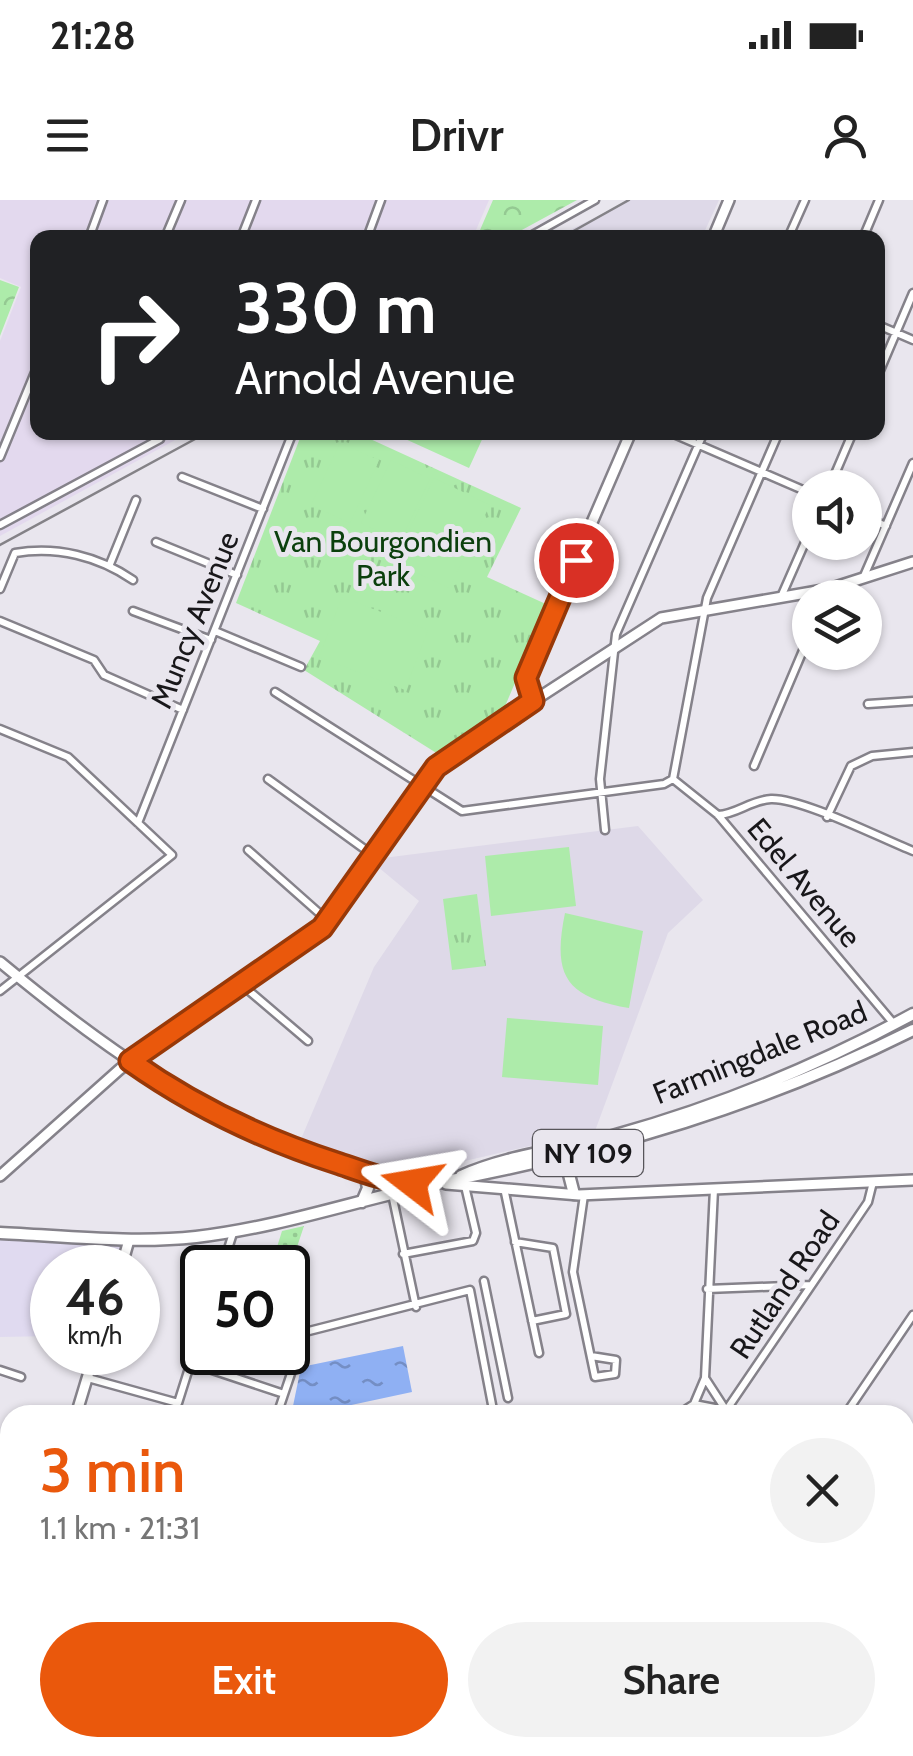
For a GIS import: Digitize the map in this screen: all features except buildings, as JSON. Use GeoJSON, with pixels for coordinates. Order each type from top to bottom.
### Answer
{"type":"FeatureCollection","features":[{"type":"Feature","properties":{"kind":"main road","name":"Farmingdale Road"},"geometry":{"type":"LineString","coordinates":[[452,1180],[483,1166],[603,1139],[723,1100],[913,1014]]}},
{"type":"Feature","properties":{"kind":"main road","name":"Farmingdale Road"},"geometry":{"type":"LineString","coordinates":[[436,1184],[565,1159],[722,1112],[900,1037],[913,1028]]}},
{"type":"Feature","properties":{"kind":"main road"},"geometry":{"type":"LineString","coordinates":[[565,1159],[579,1194]]}},
{"type":"Feature","properties":{"kind":"main road"},"geometry":{"type":"LineString","coordinates":[[362,1202],[368,1185],[365,1172]]}},
{"type":"Feature","properties":{"kind":"main road","name":"NY 109"},"geometry":{"type":"LineString","coordinates":[[0,1233],[129,1240],[234,1232],[436,1184]]}},
{"type":"Feature","properties":{"kind":"street"},"geometry":{"type":"LineString","coordinates":[[91,230],[103,200]]}},
{"type":"Feature","properties":{"kind":"street"},"geometry":{"type":"LineString","coordinates":[[169,230],[180,200]]}},
{"type":"Feature","properties":{"kind":"street"},"geometry":{"type":"LineString","coordinates":[[244,230],[256,200]]}},
{"type":"Feature","properties":{"kind":"street"},"geometry":{"type":"LineString","coordinates":[[370,230],[381,200]]}},
{"type":"Feature","properties":{"kind":"street"},"geometry":{"type":"LineString","coordinates":[[541,230],[595,200]]}},
{"type":"Feature","properties":{"kind":"street"},"geometry":{"type":"LineString","coordinates":[[716,230],[729,200]]}},
{"type":"Feature","properties":{"kind":"street"},"geometry":{"type":"LineString","coordinates":[[792,230],[805,200]]}},
{"type":"Feature","properties":{"kind":"street"},"geometry":{"type":"LineString","coordinates":[[866,230],[879,200]]}},
{"type":"Feature","properties":{"kind":"street"},"geometry":{"type":"LineString","coordinates":[[885,358],[913,293]]}},
{"type":"Feature","properties":{"kind":"street"},"geometry":{"type":"LineString","coordinates":[[885,327],[913,340]]}},
{"type":"Feature","properties":{"kind":"street"},"geometry":{"type":"LineString","coordinates":[[0,457],[30,384]]}},
{"type":"Feature","properties":{"kind":"street"},"geometry":{"type":"LineString","coordinates":[[0,525],[154,440]]}},
{"type":"Feature","properties":{"kind":"street","name":"Muncy Avenue"},"geometry":{"type":"LineString","coordinates":[[138,823],[290,440]]}},
{"type":"Feature","properties":{"kind":"street"},"geometry":{"type":"LineString","coordinates":[[533,701],[526,686],[527,673],[628,440]]}},
{"type":"Feature","properties":{"kind":"street"},"geometry":{"type":"LineString","coordinates":[[687,440],[792,485]]}},
{"type":"Feature","properties":{"kind":"street"},"geometry":{"type":"LineString","coordinates":[[605,830],[601,794],[616,634],[701,440]]}},
{"type":"Feature","properties":{"kind":"street"},"geometry":{"type":"LineString","coordinates":[[275,692],[420,788],[462,811],[664,784],[673,779],[704,610],[776,440]]}},
{"type":"Feature","properties":{"kind":"street"},"geometry":{"type":"LineString","coordinates":[[837,470],[850,440]]}},
{"type":"Feature","properties":{"kind":"street"},"geometry":{"type":"LineString","coordinates":[[863,580],[913,463]]}},
{"type":"Feature","properties":{"kind":"street"},"geometry":{"type":"LineString","coordinates":[[182,477],[263,509]]}},
{"type":"Feature","properties":{"kind":"street"},"geometry":{"type":"LineString","coordinates":[[110,564],[136,500]]}},
{"type":"Feature","properties":{"kind":"street"},"geometry":{"type":"LineString","coordinates":[[882,524],[886,526]]}},
{"type":"Feature","properties":{"kind":"street"},"geometry":{"type":"LineString","coordinates":[[156,542],[237,575]]}},
{"type":"Feature","properties":{"kind":"street"},"geometry":{"type":"LineString","coordinates":[[0,589],[15,552],[79,554],[110,564],[133,580]]}},
{"type":"Feature","properties":{"kind":"street"},"geometry":{"type":"LineString","coordinates":[[781,598],[798,560]]}},
{"type":"Feature","properties":{"kind":"street"},"geometry":{"type":"LineString","coordinates":[[867,580],[913,562]]}},
{"type":"Feature","properties":{"kind":"street"},"geometry":{"type":"LineString","coordinates":[[0,1176],[130,1061],[328,921],[442,761],[661,618],[792,597]]}},
{"type":"Feature","properties":{"kind":"street"},"geometry":{"type":"LineString","coordinates":[[133,611],[211,640]]}},
{"type":"Feature","properties":{"kind":"street"},"geometry":{"type":"LineString","coordinates":[[0,622],[94,660],[104,676],[184,710]]}},
{"type":"Feature","properties":{"kind":"street"},"geometry":{"type":"LineString","coordinates":[[214,631],[300,667]]}},
{"type":"Feature","properties":{"kind":"street"},"geometry":{"type":"LineString","coordinates":[[754,766],[795,670]]}},
{"type":"Feature","properties":{"kind":"street"},"geometry":{"type":"LineString","coordinates":[[868,704],[913,701]]}},
{"type":"Feature","properties":{"kind":"street"},"geometry":{"type":"LineString","coordinates":[[0,729],[68,757],[172,855],[0,991]]}},
{"type":"Feature","properties":{"kind":"street"},"geometry":{"type":"LineString","coordinates":[[827,817],[851,766],[872,756],[913,752]]}},
{"type":"Feature","properties":{"kind":"street"},"geometry":{"type":"LineString","coordinates":[[268,779],[375,857]]}},
{"type":"Feature","properties":{"kind":"street","name":"Edel Avenue"},"geometry":{"type":"LineString","coordinates":[[673,779],[718,814],[894,1024]]}},
{"type":"Feature","properties":{"kind":"street"},"geometry":{"type":"LineString","coordinates":[[718,814],[732,814],[770,800],[827,817],[913,851]]}},
{"type":"Feature","properties":{"kind":"street"},"geometry":{"type":"LineString","coordinates":[[248,850],[328,921]]}},
{"type":"Feature","properties":{"kind":"street"},"geometry":{"type":"LineString","coordinates":[[0,962],[130,1061],[246,1130],[403,1182],[579,1194],[913,1180]]}},
{"type":"Feature","properties":{"kind":"street"},"geometry":{"type":"LineString","coordinates":[[240,984],[308,1041]]}},
{"type":"Feature","properties":{"kind":"street","name":"Rutland Road"},"geometry":{"type":"LineString","coordinates":[[732,1405],[868,1202],[872,1182]]}},
{"type":"Feature","properties":{"kind":"street"},"geometry":{"type":"LineString","coordinates":[[403,1254],[473,1241],[476,1233],[464,1185]]}},
{"type":"Feature","properties":{"kind":"street"},"geometry":{"type":"LineString","coordinates":[[504,1188],[539,1353]]}},
{"type":"Feature","properties":{"kind":"street"},"geometry":{"type":"LineString","coordinates":[[697,1405],[694,1404],[705,1378],[714,1189]]}},
{"type":"Feature","properties":{"kind":"street"},"geometry":{"type":"LineString","coordinates":[[392,1194],[416,1307]]}},
{"type":"Feature","properties":{"kind":"street"},"geometry":{"type":"LineString","coordinates":[[579,1194],[573,1272],[595,1376],[615,1374],[616,1360],[591,1356]]}},
{"type":"Feature","properties":{"kind":"street"},"geometry":{"type":"LineString","coordinates":[[230,1245],[234,1232]]}},
{"type":"Feature","properties":{"kind":"street"},"geometry":{"type":"LineString","coordinates":[[128,1245],[129,1240]]}},
{"type":"Feature","properties":{"kind":"street"},"geometry":{"type":"LineString","coordinates":[[515,1242],[553,1248],[566,1314],[532,1322]]}},
{"type":"Feature","properties":{"kind":"street"},"geometry":{"type":"LineString","coordinates":[[484,1281],[508,1398]]}},
{"type":"Feature","properties":{"kind":"street"},"geometry":{"type":"LineString","coordinates":[[708,1289],[812,1285]]}},
{"type":"Feature","properties":{"kind":"street"},"geometry":{"type":"LineString","coordinates":[[280,1405],[305,1332],[416,1307],[470,1290],[492,1405]]}},
{"type":"Feature","properties":{"kind":"street"},"geometry":{"type":"LineString","coordinates":[[852,1405],[913,1316]]}},
{"type":"Feature","properties":{"kind":"street"},"geometry":{"type":"LineString","coordinates":[[0,1370],[22,1377]]}},
{"type":"Feature","properties":{"kind":"street"},"geometry":{"type":"LineString","coordinates":[[79,1405],[89,1375]]}},
{"type":"Feature","properties":{"kind":"street"},"geometry":{"type":"LineString","coordinates":[[88,1378],[178,1403],[187,1375]]}},
{"type":"Feature","properties":{"kind":"street"},"geometry":{"type":"LineString","coordinates":[[227,1375],[284,1394]]}},
{"type":"Feature","properties":{"kind":"street"},"geometry":{"type":"LineString","coordinates":[[705,1378],[721,1405]]}},
{"type":"Feature","properties":{"kind":"shaded area"},"geometry":{"type":"Polygon","coordinates":[[[0,200],[489,200],[476,230],[30,230],[30,440],[175,440],[0,536],[0,341],[21,287],[0,278],[0,200]]]}},
{"type":"Feature","properties":{"kind":"shaded area"},"geometry":{"type":"Polygon","coordinates":[[[630,200],[719,200],[705,230],[570,230],[630,200]]]}},
{"type":"Feature","properties":{"kind":"shaded area"},"geometry":{"type":"Polygon","coordinates":[[[638,826],[703,900],[668,933],[595,1131],[413,1173],[383,1168],[301,1139],[374,967],[419,901],[378,867],[383,858],[638,826]]]}},
{"type":"Feature","properties":{"kind":"shaded area"},"geometry":{"type":"Polygon","coordinates":[[[0,1240],[122,1245],[30,1245],[30,1336],[0,1337],[0,1240]]]}},
{"type":"Feature","properties":{"kind":"green space"},"geometry":{"type":"Polygon","coordinates":[[[493,200],[577,200],[522,230],[480,230],[493,200]]]}},
{"type":"Feature","properties":{"kind":"green space"},"geometry":{"type":"Polygon","coordinates":[[[0,280],[19,287],[0,336],[0,280]]]}},
{"type":"Feature","properties":{"kind":"green space","name":"Van Bourgondien Park"},"geometry":{"type":"Polygon","coordinates":[[[299,440],[372,440],[521,508],[487,577],[548,605],[503,711],[438,754],[304,670],[320,641],[236,603],[299,440]]]}},
{"type":"Feature","properties":{"kind":"green space"},"geometry":{"type":"Polygon","coordinates":[[[407,440],[482,440],[469,468],[407,440]]]}},
{"type":"Feature","properties":{"kind":"green space"},"geometry":{"type":"Polygon","coordinates":[[[340,443],[379,460],[350,523],[311,505],[340,443]]]}},
{"type":"Feature","properties":{"kind":"green space"},"geometry":{"type":"Polygon","coordinates":[[[391,460],[430,479],[400,542],[361,523],[391,460]]]}},
{"type":"Feature","properties":{"kind":"green space"},"geometry":{"type":"Polygon","coordinates":[[[434,478],[490,505],[449,588],[394,562],[434,478]]]}},
{"type":"Feature","properties":{"kind":"green space"},"geometry":{"type":"Polygon","coordinates":[[[342,597],[428,630],[405,690],[319,657],[342,597]]]}},
{"type":"Feature","properties":{"kind":"green space"},"geometry":{"type":"Polygon","coordinates":[[[569,847],[576,906],[491,916],[485,856],[569,847]]]}},
{"type":"Feature","properties":{"kind":"green space"},"geometry":{"type":"Polygon","coordinates":[[[477,894],[486,966],[452,970],[443,899],[477,894]]]}},
{"type":"Feature","properties":{"kind":"green space"},"geometry":{"type":"Polygon","coordinates":[[[565,913],[643,931],[629,1008],[591,997],[569,980],[561,953],[565,913]]]}},
{"type":"Feature","properties":{"kind":"green space"},"geometry":{"type":"Polygon","coordinates":[[[507,1018],[603,1026],[598,1085],[502,1077],[507,1018]]]}},
{"type":"Feature","properties":{"kind":"green space"},"geometry":{"type":"Polygon","coordinates":[[[304,1226],[298,1245],[278,1245],[282,1231],[304,1226]]]}},
{"type":"Feature","properties":{"kind":"water"},"geometry":{"type":"Polygon","coordinates":[[[403,1346],[412,1392],[351,1405],[293,1405],[299,1375],[310,1375],[310,1365],[403,1346]]]}},
{"type":"Feature","properties":{"kind":"railway"},"geometry":{"type":"LineString","coordinates":[[575,230],[629,200]]}},
{"type":"Feature","properties":{"kind":"railway"},"geometry":{"type":"LineString","coordinates":[[0,545],[193,440]]}},
{"type":"Feature","properties":{"kind":"route"},"geometry":{"type":"LineString","coordinates":[[412,1183],[378,1176],[256,1134],[198,1104],[130,1061],[322,928],[436,767],[533,701],[526,689],[526,678],[576,560]]}}]}
